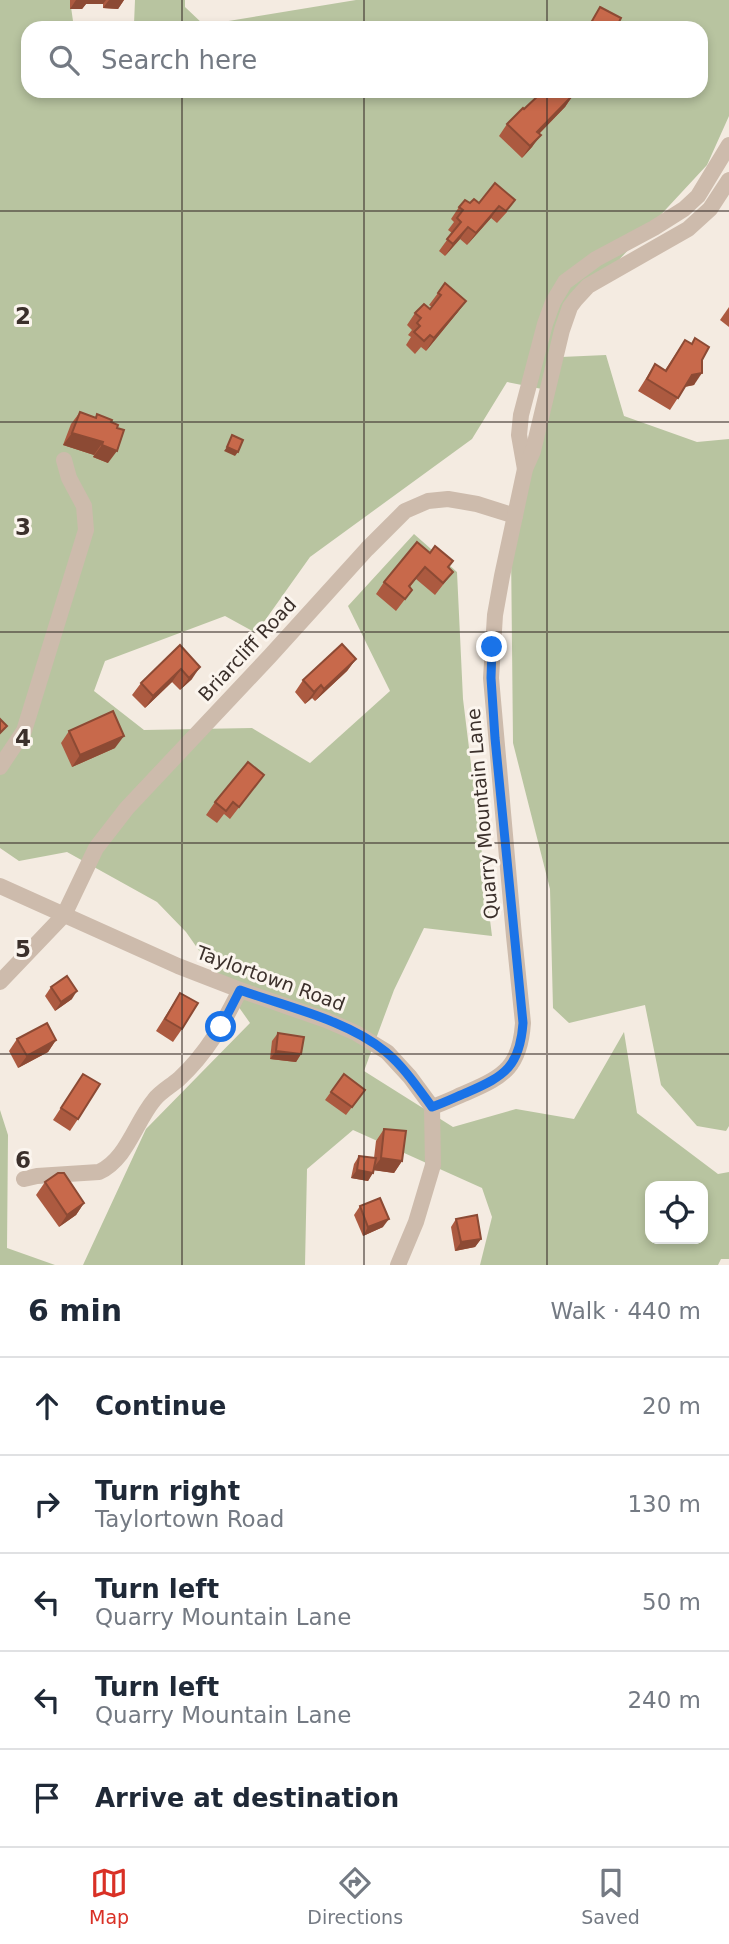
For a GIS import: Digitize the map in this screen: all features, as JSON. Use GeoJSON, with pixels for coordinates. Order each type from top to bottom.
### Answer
{"type":"FeatureCollection","features":[{"type":"Feature","properties":{"kind":"street","name":"Quarry Mountain Lane"},"geometry":{"type":"LineString","coordinates":[[525,469],[519,435],[521,415],[548,316],[565,282],[596,259],[684,209],[698,196],[729,145]]}},
{"type":"Feature","properties":{"kind":"street","name":"Quarry Mountain Lane"},"geometry":{"type":"LineString","coordinates":[[432,1107],[497,1079],[513,1061],[522,1039],[523,1023],[491,678],[495,615],[515,516],[565,320],[570,307],[588,286],[688,229],[710,209],[729,180]]}},
{"type":"Feature","properties":{"kind":"street"},"geometry":{"type":"LineString","coordinates":[[666,220],[675,236]]}},
{"type":"Feature","properties":{"kind":"street"},"geometry":{"type":"LineString","coordinates":[[548,316],[565,320]]}},
{"type":"Feature","properties":{"kind":"street"},"geometry":{"type":"LineString","coordinates":[[0,767],[24,731],[86,530],[84,506],[69,478],[64,460]]}},
{"type":"Feature","properties":{"kind":"street","name":"Briarcliff Road"},"geometry":{"type":"LineString","coordinates":[[0,982],[64,915],[96,848],[127,808],[367,549],[405,512],[428,501],[448,499],[478,504],[515,516]]}},
{"type":"Feature","properties":{"kind":"street","name":"Taylortown Road"},"geometry":{"type":"LineString","coordinates":[[0,886],[178,966],[356,1033],[387,1052],[432,1107]]}},
{"type":"Feature","properties":{"kind":"street"},"geometry":{"type":"LineString","coordinates":[[24,1179],[107,1169],[124,1150],[155,1099],[179,1079],[212,1042],[240,990]]}},
{"type":"Feature","properties":{"kind":"street"},"geometry":{"type":"LineString","coordinates":[[398,1265],[416,1222],[433,1164],[432,1107]]}},
{"type":"Feature","properties":{"kind":"green space"},"geometry":{"type":"Polygon","coordinates":[[[0,0],[70,0],[73,21],[21,21],[21,98],[708,98],[708,21],[228,21],[356,0],[729,0],[729,116],[707,165],[604,276],[567,301],[542,389],[507,382],[472,439],[310,557],[256,633],[225,616],[105,661],[94,691],[144,730],[252,728],[310,763],[390,691],[348,606],[414,534],[457,572],[463,699],[492,936],[424,928],[394,990],[364,1071],[453,1127],[516,1109],[574,1119],[624,1032],[637,1113],[718,1174],[729,1172],[729,1259],[721,1259],[718,1265],[480,1265],[492,1217],[482,1188],[353,1130],[307,1169],[305,1265],[83,1265],[146,1129],[250,1023],[186,932],[157,902],[67,852],[19,861],[0,848],[0,0]]]}},
{"type":"Feature","properties":{"kind":"green space"},"geometry":{"type":"Polygon","coordinates":[[[135,0],[185,0],[185,7],[200,21],[134,21],[135,0]]]}},
{"type":"Feature","properties":{"kind":"green space"},"geometry":{"type":"Polygon","coordinates":[[[606,355],[624,416],[697,442],[729,439],[729,1126],[726,1131],[697,1126],[661,1085],[645,1005],[569,1023],[553,1008],[550,889],[513,743],[511,548],[561,357],[606,355]]]}},
{"type":"Feature","properties":{"kind":"green space"},"geometry":{"type":"Polygon","coordinates":[[[0,1110],[8,1135],[7,1248],[55,1265],[0,1265],[0,1110]]]}},
{"type":"Feature","properties":{"kind":"building"},"geometry":{"type":"Polygon","coordinates":[[[600,7],[621,18],[620,21],[592,21],[600,7]]]}},
{"type":"Feature","properties":{"kind":"building"},"geometry":{"type":"Polygon","coordinates":[[[536,98],[570,98],[537,132],[541,135],[530,146],[507,124],[536,98]]]}},
{"type":"Feature","properties":{"kind":"building"},"geometry":{"type":"Polygon","coordinates":[[[495,183],[515,200],[506,211],[499,206],[476,233],[468,227],[453,244],[447,239],[461,222],[457,218],[463,210],[459,207],[465,200],[470,203],[474,199],[479,203],[495,183]]]}},
{"type":"Feature","properties":{"kind":"building"},"geometry":{"type":"Polygon","coordinates":[[[445,283],[466,301],[434,338],[430,335],[424,341],[414,332],[420,326],[417,323],[421,318],[415,313],[424,304],[430,309],[441,295],[438,293],[445,283]]]}},
{"type":"Feature","properties":{"kind":"building"},"geometry":{"type":"Polygon","coordinates":[[[695,338],[709,347],[702,360],[702,373],[692,375],[678,398],[647,379],[655,364],[666,371],[685,340],[692,344],[695,338]]]}},
{"type":"Feature","properties":{"kind":"building"},"geometry":{"type":"Polygon","coordinates":[[[80,412],[96,418],[97,414],[112,420],[111,422],[118,425],[117,428],[124,430],[117,451],[102,445],[103,442],[72,433],[80,412]]]}},
{"type":"Feature","properties":{"kind":"building"},"geometry":{"type":"Polygon","coordinates":[[[232,435],[243,440],[238,452],[227,447],[232,435]]]}},
{"type":"Feature","properties":{"kind":"building"},"geometry":{"type":"Polygon","coordinates":[[[417,542],[430,553],[435,546],[453,561],[448,567],[453,572],[443,583],[425,567],[409,586],[412,590],[405,599],[384,582],[417,542]]]}},
{"type":"Feature","properties":{"kind":"building"},"geometry":{"type":"Polygon","coordinates":[[[342,644],[356,659],[324,689],[321,685],[314,692],[303,680],[342,644]]]}},
{"type":"Feature","properties":{"kind":"building"},"geometry":{"type":"Polygon","coordinates":[[[180,645],[200,667],[189,678],[181,669],[153,696],[141,683],[180,645]]]}},
{"type":"Feature","properties":{"kind":"building"},"geometry":{"type":"Polygon","coordinates":[[[113,711],[124,736],[80,755],[69,731],[113,711]]]}},
{"type":"Feature","properties":{"kind":"building"},"geometry":{"type":"Polygon","coordinates":[[[0,719],[7,726],[0,733],[0,719]]]}},
{"type":"Feature","properties":{"kind":"building"},"geometry":{"type":"Polygon","coordinates":[[[248,762],[264,775],[239,807],[233,802],[226,811],[215,802],[248,762]]]}},
{"type":"Feature","properties":{"kind":"building"},"geometry":{"type":"Polygon","coordinates":[[[67,976],[77,991],[61,1002],[51,987],[67,976]]]}},
{"type":"Feature","properties":{"kind":"building"},"geometry":{"type":"Polygon","coordinates":[[[180,993],[198,1003],[182,1029],[165,1019],[180,993]]]}},
{"type":"Feature","properties":{"kind":"building"},"geometry":{"type":"Polygon","coordinates":[[[47,1023],[56,1040],[27,1056],[17,1039],[47,1023]]]}},
{"type":"Feature","properties":{"kind":"building"},"geometry":{"type":"Polygon","coordinates":[[[278,1033],[304,1037],[301,1054],[276,1051],[278,1033]]]}},
{"type":"Feature","properties":{"kind":"building"},"geometry":{"type":"Polygon","coordinates":[[[83,1074],[100,1084],[78,1119],[61,1108],[83,1074]]]}},
{"type":"Feature","properties":{"kind":"building"},"geometry":{"type":"Polygon","coordinates":[[[344,1074],[365,1090],[352,1107],[331,1092],[344,1074]]]}},
{"type":"Feature","properties":{"kind":"building"},"geometry":{"type":"Polygon","coordinates":[[[384,1129],[406,1131],[402,1161],[381,1158],[384,1129]]]}},
{"type":"Feature","properties":{"kind":"building"},"geometry":{"type":"Polygon","coordinates":[[[359,1156],[376,1158],[373,1173],[357,1170],[359,1156]]]}},
{"type":"Feature","properties":{"kind":"building"},"geometry":{"type":"Polygon","coordinates":[[[58,1173],[64,1173],[84,1203],[67,1215],[45,1182],[58,1173]]]}},
{"type":"Feature","properties":{"kind":"building"},"geometry":{"type":"Polygon","coordinates":[[[380,1198],[389,1219],[368,1227],[360,1206],[380,1198]]]}},
{"type":"Feature","properties":{"kind":"building"},"geometry":{"type":"Polygon","coordinates":[[[477,1215],[481,1239],[461,1242],[456,1219],[477,1215]]]}},
{"type":"Feature","properties":{"kind":"route"},"geometry":{"type":"LineString","coordinates":[[221,1027],[240,990],[326,1020],[356,1033],[387,1052],[432,1107],[497,1079],[513,1061],[522,1039],[523,1023],[495,738],[492,647]]}}]}
